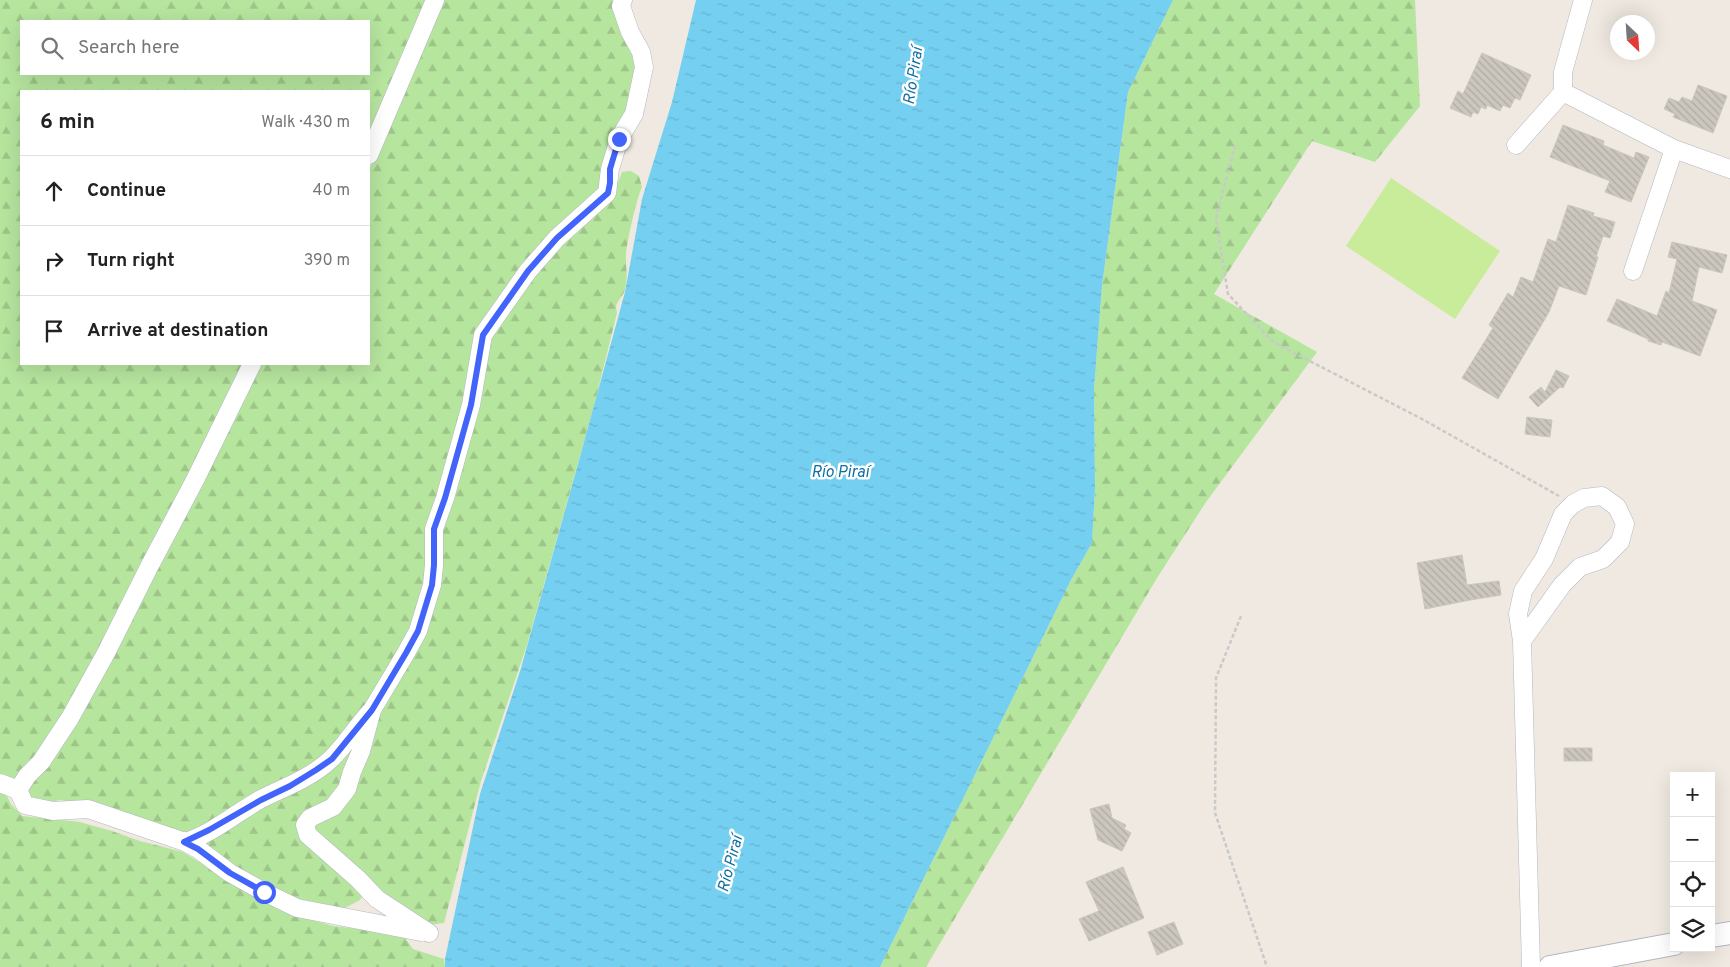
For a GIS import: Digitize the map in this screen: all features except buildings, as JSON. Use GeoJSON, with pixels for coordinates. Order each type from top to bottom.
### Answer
{"type":"FeatureCollection","features":[{"type":"Feature","properties":{"kind":"street"},"geometry":{"type":"LineString","coordinates":[[370,153],[435,0]]}},
{"type":"Feature","properties":{"kind":"street"},"geometry":{"type":"LineString","coordinates":[[184,842],[290,786],[332,759],[372,710],[418,631],[432,585],[434,529],[445,498],[471,405],[483,335],[528,271],[557,238],[608,193],[610,169],[619,139],[634,114],[644,67],[641,52],[630,32],[621,6],[623,0]]}},
{"type":"Feature","properties":{"kind":"street"},"geometry":{"type":"LineString","coordinates":[[1516,145],[1564,92],[1563,72],[1583,0]]}},
{"type":"Feature","properties":{"kind":"street"},"geometry":{"type":"LineString","coordinates":[[1564,92],[1674,149],[1730,169]]}},
{"type":"Feature","properties":{"kind":"street"},"geometry":{"type":"LineString","coordinates":[[1633,271],[1674,149]]}},
{"type":"Feature","properties":{"kind":"street"},"geometry":{"type":"LineString","coordinates":[[18,790],[27,776],[41,762],[70,718],[106,653],[148,566],[195,480],[252,365]]}},
{"type":"Feature","properties":{"kind":"street"},"geometry":{"type":"LineString","coordinates":[[1522,641],[1562,585],[1580,567],[1603,559],[1620,542],[1625,524],[1617,507],[1602,496],[1584,498],[1573,504],[1563,514],[1544,559],[1523,592],[1518,614],[1522,641],[1531,967]]}},
{"type":"Feature","properties":{"kind":"street"},"geometry":{"type":"LineString","coordinates":[[0,783],[18,790],[25,806],[53,811],[88,809],[184,842],[198,849],[230,873],[297,908],[429,933],[377,899],[358,879],[308,835],[305,825],[310,818],[334,808],[347,789],[363,744],[372,710]]}},
{"type":"Feature","properties":{"kind":"street"},"geometry":{"type":"LineString","coordinates":[[1715,935],[1730,933]]}},
{"type":"Feature","properties":{"kind":"street"},"geometry":{"type":"LineString","coordinates":[[1550,967],[1670,945]]}},
{"type":"Feature","properties":{"kind":"path"},"geometry":{"type":"LineString","coordinates":[[1235,144],[1216,218],[1228,294],[1273,342],[1422,419],[1573,504]]}},
{"type":"Feature","properties":{"kind":"path"},"geometry":{"type":"LineString","coordinates":[[1241,616],[1216,678],[1215,814],[1267,967]]}},
{"type":"Feature","properties":{"kind":"green space"},"geometry":{"type":"Polygon","coordinates":[[[0,0],[429,0],[370,142],[370,90],[20,90],[20,365],[246,365],[74,701],[32,759],[27,762],[19,779],[0,779],[0,0]]]}},
{"type":"Feature","properties":{"kind":"green space"},"geometry":{"type":"Polygon","coordinates":[[[439,0],[618,0],[639,66],[604,188],[492,314],[428,567],[415,630],[334,751],[190,838],[83,804],[60,800],[38,805],[28,797],[28,780],[255,365],[370,365],[370,167],[439,0]]]}},
{"type":"Feature","properties":{"kind":"green space"},"geometry":{"type":"Polygon","coordinates":[[[1173,0],[1415,0],[1420,106],[1375,162],[1312,141],[1214,294],[1317,352],[1206,502],[1157,578],[926,967],[880,967],[1071,580],[1092,543],[1095,489],[1094,389],[1102,286],[1128,92],[1173,0]]]}},
{"type":"Feature","properties":{"kind":"green space"},"geometry":{"type":"Polygon","coordinates":[[[631,171],[639,176],[642,187],[634,211],[627,245],[625,289],[616,306],[617,313],[594,406],[527,645],[481,781],[444,923],[429,925],[410,917],[308,825],[334,809],[391,685],[438,545],[486,337],[533,273],[612,190],[622,172],[631,171]]]}},
{"type":"Feature","properties":{"kind":"green space"},"geometry":{"type":"Polygon","coordinates":[[[1391,178],[1500,251],[1455,319],[1346,246],[1391,178]]]}},
{"type":"Feature","properties":{"kind":"green space"},"geometry":{"type":"Polygon","coordinates":[[[359,728],[344,790],[306,819],[363,895],[360,900],[343,909],[285,899],[195,842],[285,791],[359,728]]]}},
{"type":"Feature","properties":{"kind":"green space"},"geometry":{"type":"Polygon","coordinates":[[[0,790],[5,792],[11,804],[22,816],[80,822],[183,852],[219,874],[309,919],[333,926],[402,934],[413,949],[444,959],[445,967],[0,967],[0,790]]]}},
{"type":"Feature","properties":{"kind":"water","name":"Río Piraí"},"geometry":{"type":"Polygon","coordinates":[[[696,0],[1173,0],[1128,92],[1102,286],[1094,389],[1095,489],[1092,543],[1071,580],[880,967],[445,967],[445,959],[480,794],[521,668],[625,292],[642,199],[672,102],[696,0]]]}},
{"type":"Feature","properties":{"kind":"route"},"geometry":{"type":"LineString","coordinates":[[264,892],[230,873],[198,849],[184,842],[191,840],[261,800],[290,786],[332,759],[372,710],[418,631],[432,585],[434,529],[445,498],[471,405],[483,335],[528,271],[557,238],[608,193],[610,169],[619,139]]}}]}
